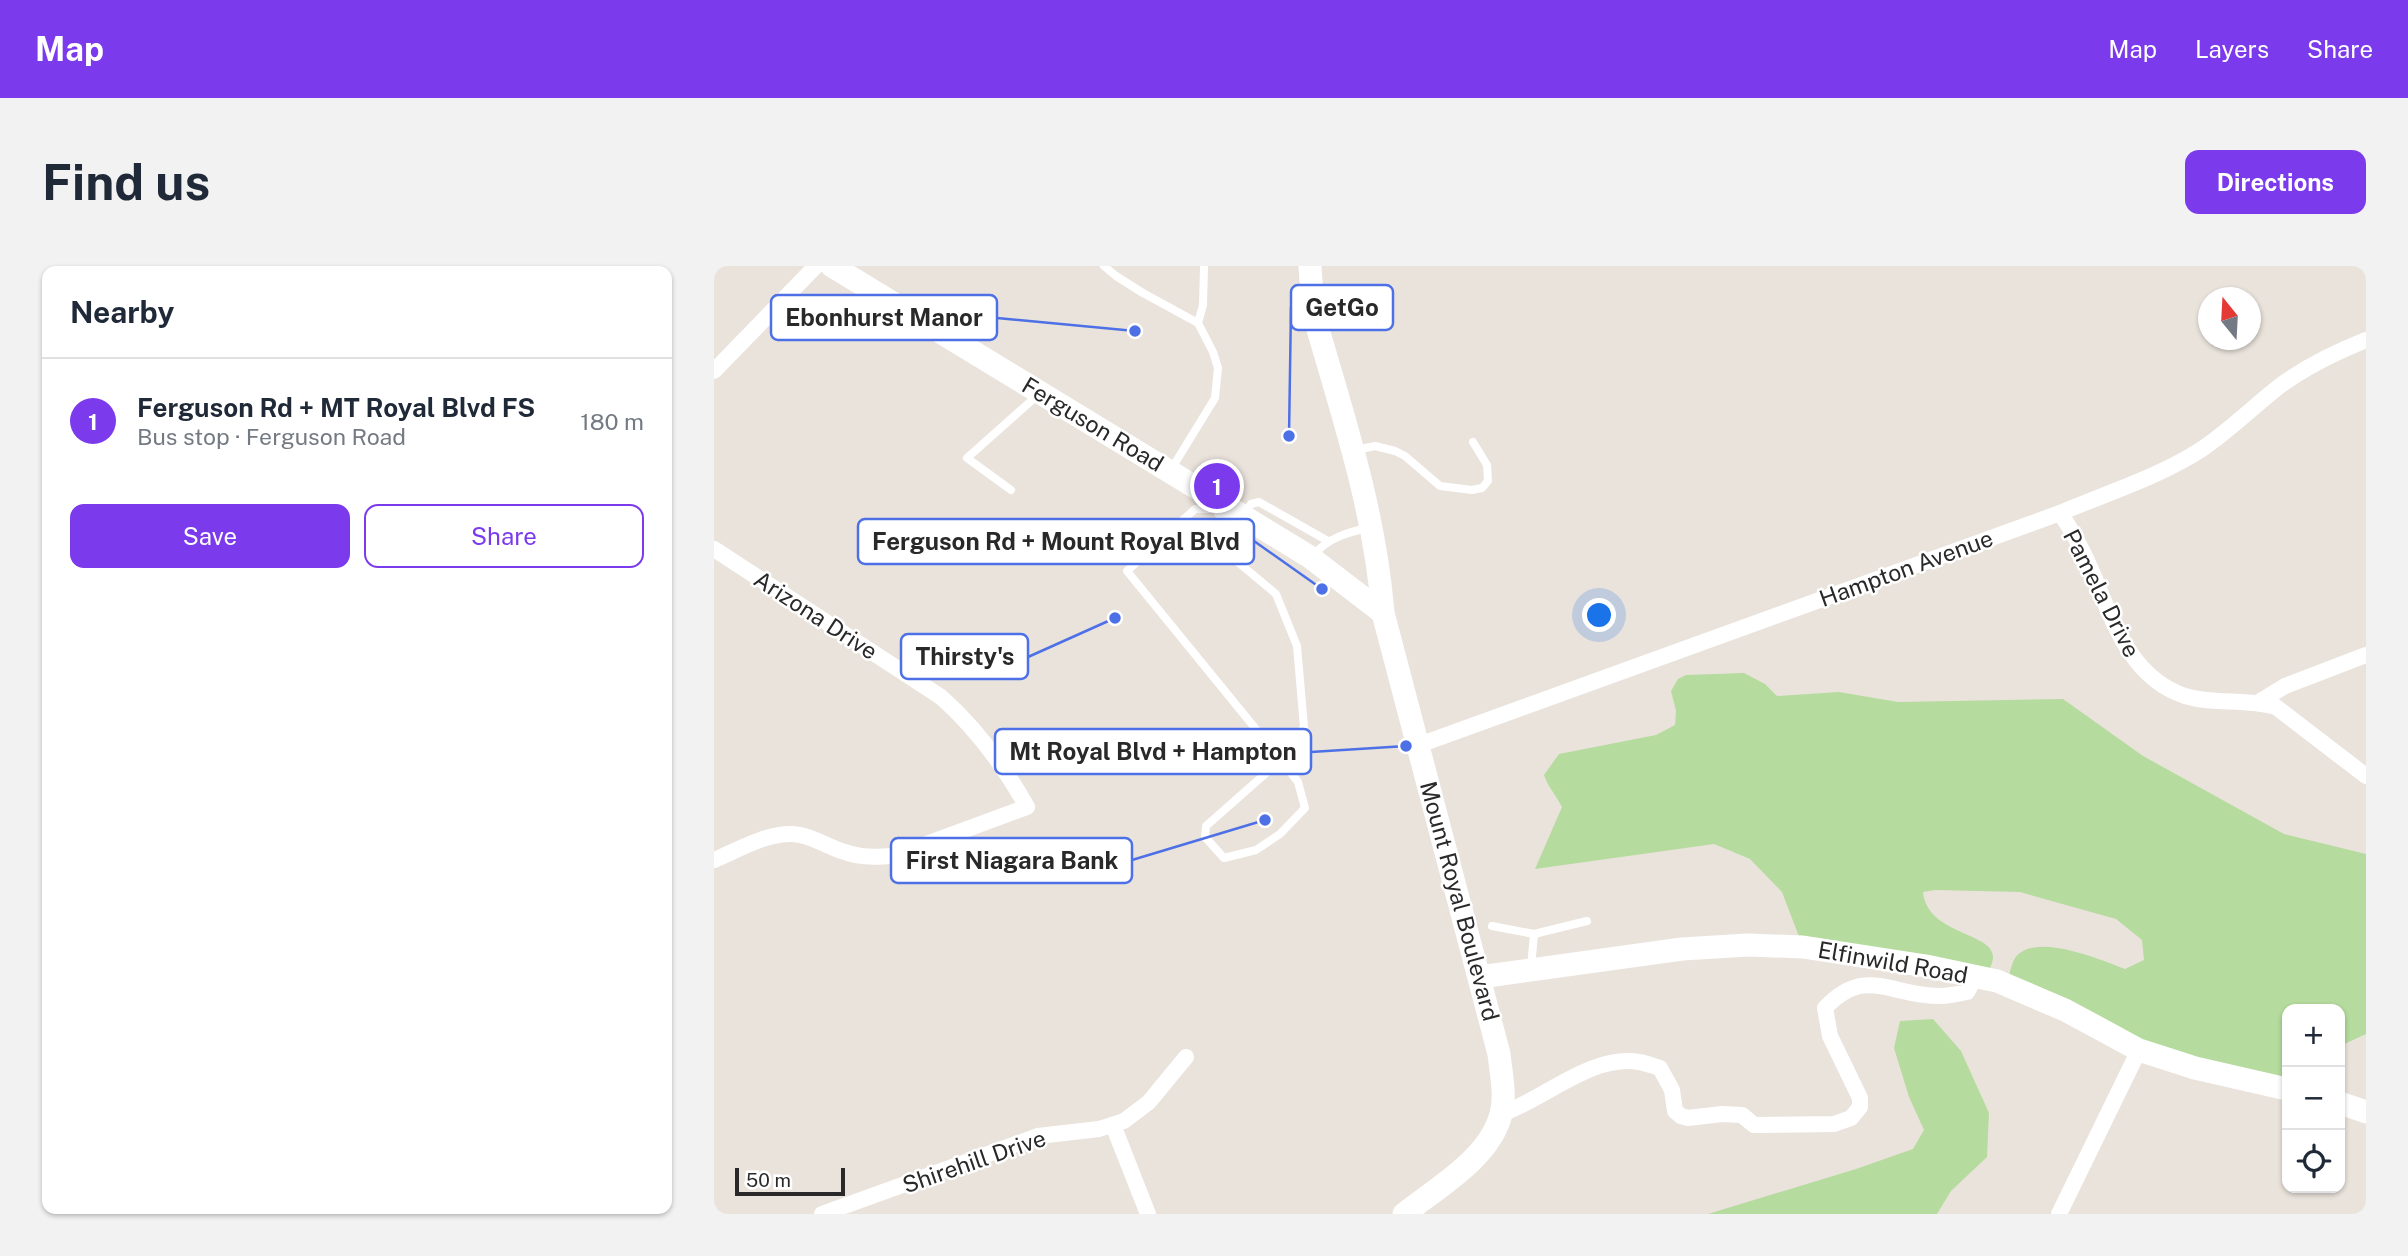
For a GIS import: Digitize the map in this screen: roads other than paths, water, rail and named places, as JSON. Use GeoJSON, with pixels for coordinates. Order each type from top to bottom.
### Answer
{"type":"FeatureCollection","features":[{"type":"Feature","properties":{"kind":"street"},"geometry":{"type":"LineString","coordinates":[[714,371],[816,266]]}},
{"type":"Feature","properties":{"kind":"street","name":"Ferguson Road"},"geometry":{"type":"LineString","coordinates":[[832,266],[1170,471],[1218,505],[1242,515],[1310,557],[1383,613]]}},
{"type":"Feature","properties":{"kind":"street","name":"Mount Royal Boulevard"},"geometry":{"type":"LineString","coordinates":[[1310,266],[1317,326],[1354,451],[1363,529],[1383,613],[1499,1054],[1502,1114],[1494,1132],[1483,1148],[1462,1168],[1404,1214]]}},
{"type":"Feature","properties":{"kind":"street","name":"Hampton Avenue"},"geometry":{"type":"LineString","coordinates":[[1419,745],[2060,513],[2147,477],[2200,450],[2283,384],[2336,352],[2366,340]]}},
{"type":"Feature","properties":{"kind":"street","name":"Pamela Drive"},"geometry":{"type":"LineString","coordinates":[[2060,513],[2073,531],[2125,646],[2149,674],[2165,687],[2184,696],[2213,701],[2259,702],[2276,707],[2366,776]]}},
{"type":"Feature","properties":{"kind":"street","name":"Arizona Drive"},"geometry":{"type":"LineString","coordinates":[[714,549],[941,697],[970,726],[996,758],[1027,807],[894,856],[855,855],[810,837],[791,834],[764,840],[714,860]]}},
{"type":"Feature","properties":{"kind":"street"},"geometry":{"type":"LineString","coordinates":[[2259,702],[2285,686],[2366,655]]}},
{"type":"Feature","properties":{"kind":"street","name":"Elfinwild Road"},"geometry":{"type":"LineString","coordinates":[[1480,977],[1682,949],[1748,945],[1803,947],[1926,965],[1997,981],[2065,1010],[2139,1050],[2195,1068],[2282,1088]]}},
{"type":"Feature","properties":{"kind":"street"},"geometry":{"type":"LineString","coordinates":[[1502,1114],[1521,1107],[1583,1072],[1620,1062],[1638,1061],[1660,1068],[1672,1090],[1675,1111],[1681,1116],[1688,1118],[1722,1114],[1742,1115],[1754,1125],[1834,1124],[1851,1118],[1860,1107],[1860,1098],[1830,1036],[1825,1008],[1838,994],[1859,984],[1939,996],[1967,992],[1976,976]]}},
{"type":"Feature","properties":{"kind":"street"},"geometry":{"type":"LineString","coordinates":[[2059,1214],[2139,1050]]}},
{"type":"Feature","properties":{"kind":"street","name":"Shirehill Drive"},"geometry":{"type":"LineString","coordinates":[[822,1214],[1038,1136],[1113,1125],[1133,1115],[1149,1102],[1185,1057]]}},
{"type":"Feature","properties":{"kind":"street"},"geometry":{"type":"LineString","coordinates":[[2345,1105],[2366,1112]]}},
{"type":"Feature","properties":{"kind":"street"},"geometry":{"type":"LineString","coordinates":[[1113,1125],[1148,1214]]}},
{"type":"Feature","properties":{"kind":"lane"},"geometry":{"type":"LineString","coordinates":[[1104,266],[1143,293],[1198,323],[1213,352],[1218,368],[1217,390],[1210,409],[1170,471]]}},
{"type":"Feature","properties":{"kind":"lane"},"geometry":{"type":"LineString","coordinates":[[1198,323],[1203,305],[1204,266]]}},
{"type":"Feature","properties":{"kind":"lane"},"geometry":{"type":"LineString","coordinates":[[1011,490],[967,458],[1041,392]]}},
{"type":"Feature","properties":{"kind":"lane"},"geometry":{"type":"LineString","coordinates":[[1354,451],[1375,446],[1395,450],[1440,486],[1472,490],[1482,488],[1488,481],[1487,466],[1473,442]]}},
{"type":"Feature","properties":{"kind":"lane"},"geometry":{"type":"LineString","coordinates":[[1242,515],[1251,504],[1259,502],[1328,541]]}},
{"type":"Feature","properties":{"kind":"lane"},"geometry":{"type":"LineString","coordinates":[[1185,519],[1276,594],[1297,646],[1304,727],[1281,760],[1206,826],[1205,837],[1224,858],[1256,850],[1279,834],[1305,808],[1298,782],[1281,760],[1127,571],[1195,509],[1218,505],[1222,521],[1209,538]]}},
{"type":"Feature","properties":{"kind":"lane"},"geometry":{"type":"LineString","coordinates":[[1310,557],[1328,541],[1363,529]]}},
{"type":"Feature","properties":{"kind":"lane"},"geometry":{"type":"LineString","coordinates":[[1492,926],[1534,934],[1587,921]]}},
{"type":"Feature","properties":{"kind":"lane"},"geometry":{"type":"LineString","coordinates":[[1531,970],[1534,934]]}},
{"type":"Feature","properties":{"kind":"place","name":"Ebonhurst Manor"},"geometry":{"type":"Point","coordinates":[1135,331]}},
{"type":"Feature","properties":{"kind":"place","name":"GetGo"},"geometry":{"type":"Point","coordinates":[1289,436]}},
{"type":"Feature","properties":{"kind":"place","name":"Ferguson Rd + MT Royal Blvd FS"},"geometry":{"type":"Point","coordinates":[1217,486]}},
{"type":"Feature","properties":{"kind":"place","name":"Ferguson Rd + Mount Royal Blvd"},"geometry":{"type":"Point","coordinates":[1322,589]}},
{"type":"Feature","properties":{"kind":"place","name":"Thirsty's"},"geometry":{"type":"Point","coordinates":[1115,618]}},
{"type":"Feature","properties":{"kind":"place","name":"Mt Royal Blvd + Hampton"},"geometry":{"type":"Point","coordinates":[1406,746]}},
{"type":"Feature","properties":{"kind":"place","name":"First Niagara Bank"},"geometry":{"type":"Point","coordinates":[1265,820]}}]}
